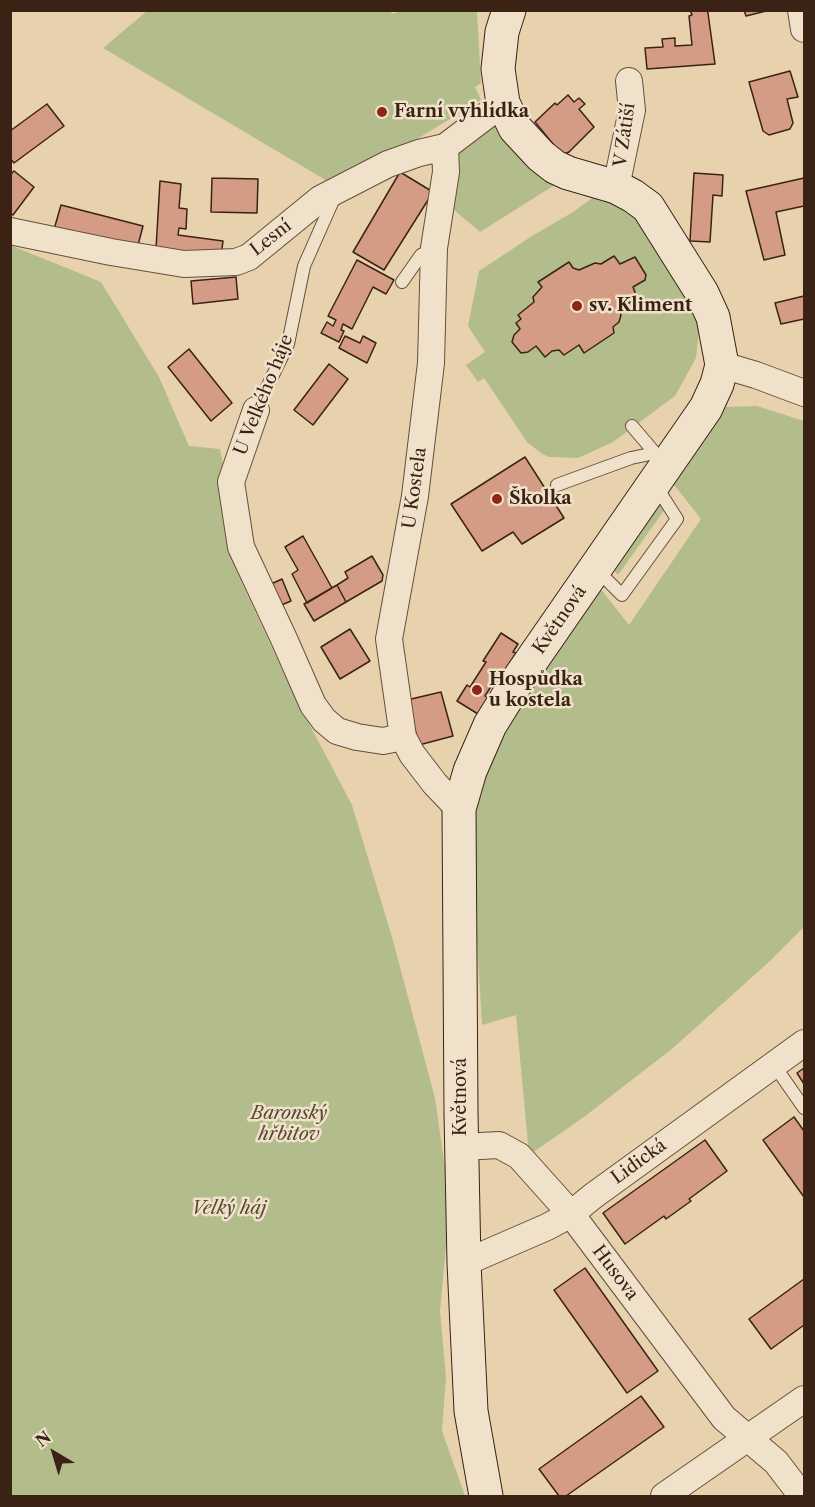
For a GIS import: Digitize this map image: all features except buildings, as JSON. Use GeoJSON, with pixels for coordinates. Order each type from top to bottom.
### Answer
{"type":"FeatureCollection","features":[{"type":"Feature","properties":{"kind":"street","name":"Květnová"},"geometry":{"type":"LineString","coordinates":[[486,1497],[471,1411],[464,1263],[459,809],[470,771],[490,725],[518,680],[596,569],[660,466],[706,408],[717,384],[722,365],[713,317],[702,293],[648,207],[633,196],[616,188],[555,167],[541,156],[515,128],[503,103],[498,69],[501,32],[509,10]]}},
{"type":"Feature","properties":{"kind":"street"},"geometry":{"type":"LineString","coordinates":[[801,10],[804,29]]}},
{"type":"Feature","properties":{"kind":"street","name":"V Zátiší"},"geometry":{"type":"LineString","coordinates":[[616,188],[632,110],[629,81]]}},
{"type":"Feature","properties":{"kind":"street","name":"Lesní"},"geometry":{"type":"LineString","coordinates":[[10,231],[111,252],[184,264],[236,262],[249,256],[320,199],[388,164],[445,147],[503,103]]}},
{"type":"Feature","properties":{"kind":"street","name":"U Kostela"},"geometry":{"type":"LineString","coordinates":[[445,147],[446,172],[434,248],[431,363],[415,496],[389,639],[403,737],[412,754],[435,784],[459,809]]}},
{"type":"Feature","properties":{"kind":"street"},"geometry":{"type":"LineString","coordinates":[[722,365],[804,393]]}},
{"type":"Feature","properties":{"kind":"street","name":"U Velkého háje"},"geometry":{"type":"LineString","coordinates":[[256,410],[231,482],[241,547],[313,705],[324,720],[337,731],[357,737],[383,741],[403,737]]}},
{"type":"Feature","properties":{"kind":"street","name":"Lidická"},"geometry":{"type":"LineString","coordinates":[[464,1263],[547,1227],[571,1214],[804,1043]]}},
{"type":"Feature","properties":{"kind":"street","name":"Husova"},"geometry":{"type":"LineString","coordinates":[[462,1147],[499,1145],[519,1156],[571,1214],[724,1418],[776,1462],[802,1497]]}},
{"type":"Feature","properties":{"kind":"street"},"geometry":{"type":"LineString","coordinates":[[664,1497],[804,1399]]}},
{"type":"Feature","properties":{"kind":"lane","name":"U Velkého háje"},"geometry":{"type":"LineString","coordinates":[[256,410],[288,344],[304,266],[338,189]]}},
{"type":"Feature","properties":{"kind":"lane"},"geometry":{"type":"LineString","coordinates":[[402,282],[421,255],[434,248]]}},
{"type":"Feature","properties":{"kind":"lane"},"geometry":{"type":"LineString","coordinates":[[632,426],[660,466]]}},
{"type":"Feature","properties":{"kind":"lane"},"geometry":{"type":"LineString","coordinates":[[557,485],[631,458],[660,466]]}},
{"type":"Feature","properties":{"kind":"lane"},"geometry":{"type":"LineString","coordinates":[[774,1065],[804,1108]]}},
{"type":"Feature","properties":{"kind":"green space"},"geometry":{"type":"Polygon","coordinates":[[[390,10],[392,14],[403,10],[477,11],[481,83],[475,87],[481,100],[391,155],[334,185],[103,48],[147,11],[390,10]]]}},
{"type":"Feature","properties":{"kind":"green space"},"geometry":{"type":"Polygon","coordinates":[[[490,126],[504,126],[561,181],[480,232],[448,205],[456,155],[471,137],[490,126]]]}},
{"type":"Feature","properties":{"kind":"green space"},"geometry":{"type":"Polygon","coordinates":[[[595,196],[639,217],[692,301],[699,330],[696,358],[675,396],[613,442],[578,458],[549,457],[527,442],[484,378],[478,382],[466,365],[485,352],[468,326],[479,271],[595,196]]]}},
{"type":"Feature","properties":{"kind":"green space","name":"Velký háj"},"geometry":{"type":"Polygon","coordinates":[[[10,245],[101,282],[159,377],[189,446],[220,449],[241,581],[293,693],[352,805],[392,937],[435,1098],[450,1203],[440,1311],[446,1377],[442,1431],[465,1496],[11,1496],[10,245]]]}},
{"type":"Feature","properties":{"kind":"green space"},"geometry":{"type":"Polygon","coordinates":[[[757,406],[804,421],[804,927],[770,961],[673,1048],[584,1117],[529,1155],[516,1015],[482,1025],[470,822],[473,792],[554,644],[597,584],[629,625],[701,519],[671,481],[724,407],[757,406]]]}},
{"type":"Feature","properties":{"kind":"green space"},"geometry":{"type":"Polygon","coordinates":[[[657,500],[665,509],[618,575],[609,565],[657,500]]]}},
{"type":"Feature","properties":{"kind":"place","name":"Farní vyhlídka"},"geometry":{"type":"Point","coordinates":[382,112]}},
{"type":"Feature","properties":{"kind":"place","name":"sv. Kliment"},"geometry":{"type":"Point","coordinates":[577,306]}},
{"type":"Feature","properties":{"kind":"place","name":"Školka"},"geometry":{"type":"Point","coordinates":[497,499]}},
{"type":"Feature","properties":{"kind":"place","name":"Hospůdka u kostela"},"geometry":{"type":"Point","coordinates":[477,690]}},
{"type":"Feature","properties":{"kind":"park label","name":"Baronský hřbitov"},"geometry":{"type":"Point","coordinates":[289,1124]}}]}
